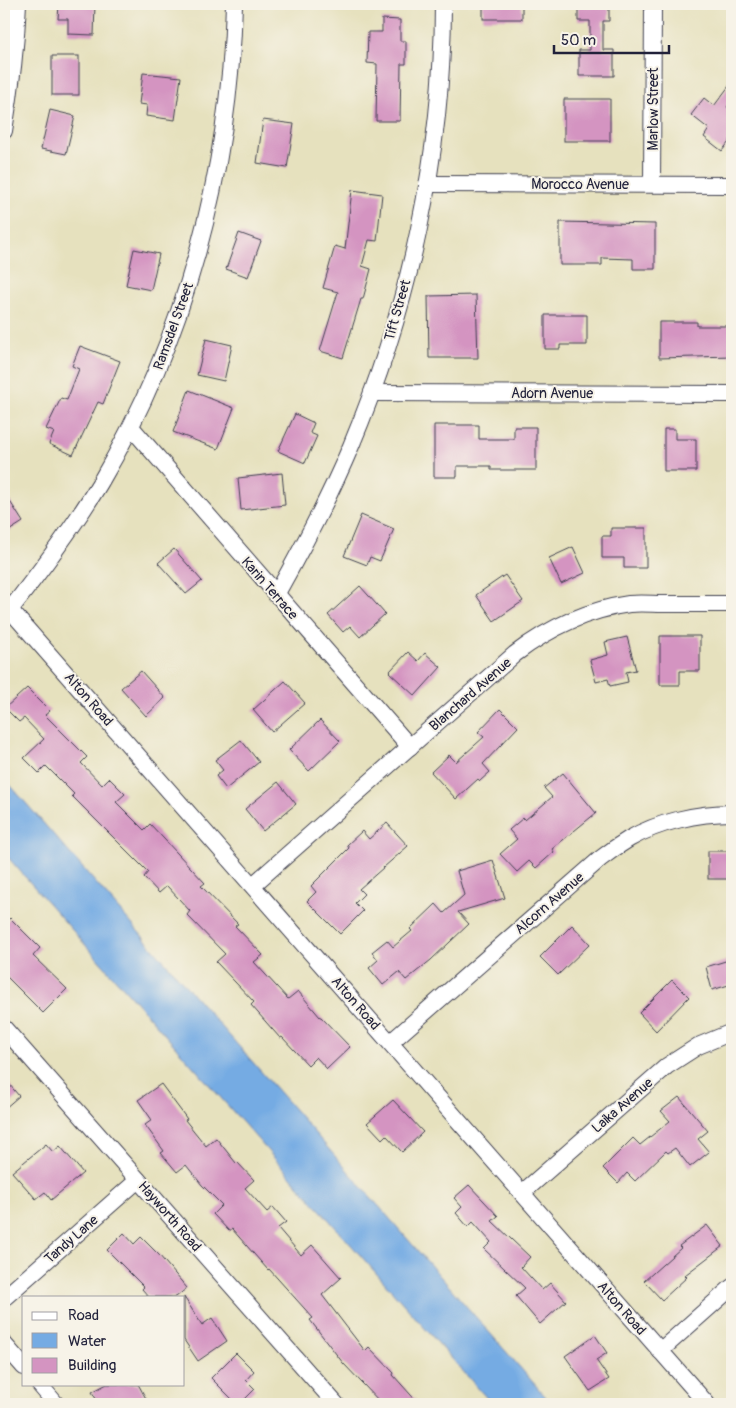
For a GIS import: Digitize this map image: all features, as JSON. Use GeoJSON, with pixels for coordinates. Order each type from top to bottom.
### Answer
{"type":"FeatureCollection","features":[{"type":"Feature","properties":{"kind":"street"},"geometry":{"type":"LineString","coordinates":[[4,132],[17,32],[18,4]]}},
{"type":"Feature","properties":{"kind":"street","name":"Ramsdel Street"},"geometry":{"type":"LineString","coordinates":[[7,607],[42,570],[100,483],[131,427],[172,332],[194,266],[215,183],[230,80],[234,4]]}},
{"type":"Feature","properties":{"kind":"street","name":"Tift Street"},"geometry":{"type":"LineString","coordinates":[[276,595],[307,540],[351,446],[372,393],[392,333],[418,232],[427,184],[442,59],[443,4]]}},
{"type":"Feature","properties":{"kind":"street","name":"Marlow Street"},"geometry":{"type":"LineString","coordinates":[[652,184],[653,4]]}},
{"type":"Feature","properties":{"kind":"street","name":"Morocco Avenue"},"geometry":{"type":"LineString","coordinates":[[427,184],[732,185]]}},
{"type":"Feature","properties":{"kind":"street","name":"Adorn Avenue"},"geometry":{"type":"LineString","coordinates":[[372,393],[732,394]]}},
{"type":"Feature","properties":{"kind":"street","name":"Karin Terrace"},"geometry":{"type":"LineString","coordinates":[[131,427],[410,747]]}},
{"type":"Feature","properties":{"kind":"street","name":"Blanchard Avenue"},"geometry":{"type":"LineString","coordinates":[[252,885],[532,640],[571,620],[609,608],[631,604],[732,604]]}},
{"type":"Feature","properties":{"kind":"street","name":"Alton Road"},"geometry":{"type":"LineString","coordinates":[[7,607],[707,1404]]}},
{"type":"Feature","properties":{"kind":"street","name":"Alcorn Avenue"},"geometry":{"type":"LineString","coordinates":[[391,1042],[600,859],[630,838],[663,824],[692,816],[732,813]]}},
{"type":"Feature","properties":{"kind":"street","name":"Hayworth Road"},"geometry":{"type":"LineString","coordinates":[[4,1028],[336,1404]]}},
{"type":"Feature","properties":{"kind":"street","name":"Laika Avenue"},"geometry":{"type":"LineString","coordinates":[[522,1194],[667,1066],[698,1046],[732,1032]]}},
{"type":"Feature","properties":{"kind":"street","name":"Tandy Lane"},"geometry":{"type":"LineString","coordinates":[[4,1298],[138,1180]]}},
{"type":"Feature","properties":{"kind":"street"},"geometry":{"type":"LineString","coordinates":[[660,1351],[732,1287]]}},
{"type":"Feature","properties":{"kind":"street"},"geometry":{"type":"LineString","coordinates":[[4,1344],[22,1365]]}},
{"type":"Feature","properties":{"kind":"street"},"geometry":{"type":"LineString","coordinates":[[41,1386],[56,1404]]}},
{"type":"Feature","properties":{"kind":"water"},"geometry":{"type":"Polygon","coordinates":[[[4,778],[552,1404],[492,1404],[4,853],[4,778]]]}},
{"type":"Feature","properties":{"kind":"building"},"geometry":{"type":"Polygon","coordinates":[[[59,4],[95,4],[94,35],[68,34],[68,19],[58,19],[59,4]]]}},
{"type":"Feature","properties":{"kind":"building"},"geometry":{"type":"Polygon","coordinates":[[[483,4],[522,4],[522,19],[483,19],[483,4]]]}},
{"type":"Feature","properties":{"kind":"building"},"geometry":{"type":"Polygon","coordinates":[[[578,4],[609,4],[609,21],[603,21],[603,50],[614,50],[614,76],[579,76],[579,50],[590,50],[590,21],[578,21],[578,4]]]}},
{"type":"Feature","properties":{"kind":"building"},"geometry":{"type":"Polygon","coordinates":[[[382,19],[400,20],[400,41],[406,41],[406,64],[401,64],[400,121],[376,121],[377,64],[367,63],[368,32],[382,32],[382,19]]]}},
{"type":"Feature","properties":{"kind":"building"},"geometry":{"type":"Polygon","coordinates":[[[52,56],[79,56],[79,95],[52,95],[52,56]]]}},
{"type":"Feature","properties":{"kind":"building"},"geometry":{"type":"Polygon","coordinates":[[[143,73],[181,77],[175,120],[146,116],[147,105],[139,104],[143,73]]]}},
{"type":"Feature","properties":{"kind":"building"},"geometry":{"type":"Polygon","coordinates":[[[732,82],[732,101],[727,107],[732,111],[732,138],[722,151],[704,137],[709,129],[691,115],[704,98],[714,106],[732,82]]]}},
{"type":"Feature","properties":{"kind":"building"},"geometry":{"type":"Polygon","coordinates":[[[564,99],[610,99],[610,141],[564,141],[564,99]]]}},
{"type":"Feature","properties":{"kind":"building"},"geometry":{"type":"Polygon","coordinates":[[[50,110],[75,116],[66,154],[41,149],[50,110]]]}},
{"type":"Feature","properties":{"kind":"building"},"geometry":{"type":"Polygon","coordinates":[[[263,120],[294,124],[287,168],[257,163],[263,120]]]}},
{"type":"Feature","properties":{"kind":"building"},"geometry":{"type":"Polygon","coordinates":[[[352,190],[382,194],[377,241],[369,240],[362,266],[371,269],[343,358],[320,351],[338,292],[323,288],[335,246],[345,249],[352,190]]]}},
{"type":"Feature","properties":{"kind":"building"},"geometry":{"type":"Polygon","coordinates":[[[560,222],[655,224],[655,269],[633,269],[633,259],[602,258],[602,265],[560,265],[560,222]]]}},
{"type":"Feature","properties":{"kind":"building"},"geometry":{"type":"Polygon","coordinates":[[[239,233],[261,241],[248,277],[226,269],[239,233]]]}},
{"type":"Feature","properties":{"kind":"building"},"geometry":{"type":"Polygon","coordinates":[[[134,249],[159,254],[151,290],[126,285],[134,249]]]}},
{"type":"Feature","properties":{"kind":"building"},"geometry":{"type":"Polygon","coordinates":[[[476,295],[478,358],[429,358],[428,296],[476,295]]]}},
{"type":"Feature","properties":{"kind":"building"},"geometry":{"type":"Polygon","coordinates":[[[545,315],[587,315],[587,345],[560,345],[560,349],[545,349],[545,315]]]}},
{"type":"Feature","properties":{"kind":"building"},"geometry":{"type":"Polygon","coordinates":[[[659,322],[697,322],[697,326],[732,326],[732,356],[659,358],[659,322]]]}},
{"type":"Feature","properties":{"kind":"building"},"geometry":{"type":"Polygon","coordinates":[[[206,339],[232,345],[224,381],[197,375],[206,339]]]}},
{"type":"Feature","properties":{"kind":"building"},"geometry":{"type":"Polygon","coordinates":[[[80,346],[120,361],[103,404],[98,402],[73,455],[49,444],[54,432],[46,429],[61,398],[67,400],[79,369],[72,366],[80,346]]]}},
{"type":"Feature","properties":{"kind":"building"},"geometry":{"type":"Polygon","coordinates":[[[189,390],[234,408],[218,449],[173,432],[189,390]]]}},
{"type":"Feature","properties":{"kind":"building"},"geometry":{"type":"Polygon","coordinates":[[[295,414],[314,423],[310,433],[317,436],[305,463],[278,451],[295,414]]]}},
{"type":"Feature","properties":{"kind":"building"},"geometry":{"type":"Polygon","coordinates":[[[434,425],[479,425],[479,439],[514,439],[514,427],[536,427],[536,470],[491,470],[491,466],[457,466],[457,477],[434,477],[434,425]]]}},
{"type":"Feature","properties":{"kind":"building"},"geometry":{"type":"Polygon","coordinates":[[[664,429],[675,429],[675,439],[696,439],[696,471],[664,471],[664,429]]]}},
{"type":"Feature","properties":{"kind":"building"},"geometry":{"type":"Polygon","coordinates":[[[282,473],[285,505],[241,510],[238,478],[282,473]]]}},
{"type":"Feature","properties":{"kind":"building"},"geometry":{"type":"Polygon","coordinates":[[[4,492],[23,522],[4,534],[4,492]]]}},
{"type":"Feature","properties":{"kind":"building"},"geometry":{"type":"Polygon","coordinates":[[[361,515],[394,529],[380,561],[370,557],[367,565],[344,556],[361,515]]]}},
{"type":"Feature","properties":{"kind":"building"},"geometry":{"type":"Polygon","coordinates":[[[611,528],[646,528],[646,568],[624,568],[624,558],[602,558],[602,536],[611,536],[611,528]]]}},
{"type":"Feature","properties":{"kind":"building"},"geometry":{"type":"Polygon","coordinates":[[[573,547],[585,573],[561,584],[549,558],[573,547]]]}},
{"type":"Feature","properties":{"kind":"building"},"geometry":{"type":"Polygon","coordinates":[[[174,549],[202,581],[186,594],[158,563],[174,549]]]}},
{"type":"Feature","properties":{"kind":"building"},"geometry":{"type":"Polygon","coordinates":[[[505,575],[523,601],[494,621],[476,595],[505,575]]]}},
{"type":"Feature","properties":{"kind":"building"},"geometry":{"type":"Polygon","coordinates":[[[360,586],[385,614],[360,637],[350,626],[343,632],[328,615],[360,586]]]}},
{"type":"Feature","properties":{"kind":"building"},"geometry":{"type":"Polygon","coordinates":[[[660,636],[700,636],[700,671],[680,671],[680,685],[660,685],[660,636]]]}},
{"type":"Feature","properties":{"kind":"building"},"geometry":{"type":"Polygon","coordinates":[[[627,637],[636,670],[626,672],[628,682],[610,686],[608,679],[596,682],[590,660],[608,655],[605,642],[627,637]]]}},
{"type":"Feature","properties":{"kind":"building"},"geometry":{"type":"Polygon","coordinates":[[[408,652],[418,661],[425,653],[441,667],[415,696],[389,672],[408,652]]]}},
{"type":"Feature","properties":{"kind":"building"},"geometry":{"type":"Polygon","coordinates":[[[141,671],[165,698],[146,716],[121,688],[141,671]]]}},
{"type":"Feature","properties":{"kind":"building"},"geometry":{"type":"Polygon","coordinates":[[[285,681],[305,703],[272,732],[253,710],[285,681]]]}},
{"type":"Feature","properties":{"kind":"building"},"geometry":{"type":"Polygon","coordinates":[[[27,688],[50,711],[45,715],[87,757],[81,763],[102,785],[109,778],[125,794],[116,802],[144,830],[150,824],[205,883],[201,886],[238,924],[235,926],[263,955],[254,962],[288,999],[298,991],[320,1017],[350,1047],[327,1069],[316,1057],[308,1065],[282,1037],[280,1038],[251,1005],[254,1002],[216,962],[225,954],[187,915],[190,911],[167,886],[159,893],[144,877],[148,872],[72,796],[74,794],[46,766],[39,773],[24,758],[44,739],[24,718],[19,722],[5,708],[27,688]]]}},
{"type":"Feature","properties":{"kind":"building"},"geometry":{"type":"Polygon","coordinates":[[[500,709],[518,727],[483,764],[490,772],[480,781],[478,779],[456,799],[431,772],[449,755],[456,762],[484,737],[478,732],[500,709]]]}},
{"type":"Feature","properties":{"kind":"building"},"geometry":{"type":"Polygon","coordinates":[[[320,720],[340,741],[309,771],[289,750],[320,720]]]}},
{"type":"Feature","properties":{"kind":"building"},"geometry":{"type":"Polygon","coordinates":[[[241,740],[259,762],[226,789],[216,776],[223,770],[215,760],[241,740]]]}},
{"type":"Feature","properties":{"kind":"building"},"geometry":{"type":"Polygon","coordinates":[[[563,773],[596,813],[552,849],[554,852],[536,868],[529,861],[517,872],[500,854],[517,839],[509,830],[523,818],[525,820],[552,797],[544,788],[563,773]]]}},
{"type":"Feature","properties":{"kind":"building"},"geometry":{"type":"Polygon","coordinates":[[[278,782],[296,804],[263,831],[245,809],[278,782]]]}},
{"type":"Feature","properties":{"kind":"building"},"geometry":{"type":"Polygon","coordinates":[[[387,823],[408,846],[359,889],[364,894],[355,903],[363,911],[340,934],[307,901],[316,892],[311,886],[349,848],[347,845],[362,831],[369,839],[387,823]]]}},
{"type":"Feature","properties":{"kind":"building"},"geometry":{"type":"Polygon","coordinates":[[[708,851],[732,851],[732,879],[708,879],[708,851]]]}},
{"type":"Feature","properties":{"kind":"building"},"geometry":{"type":"Polygon","coordinates":[[[493,860],[505,898],[458,912],[469,924],[431,960],[406,980],[399,972],[383,985],[369,968],[378,960],[372,952],[387,940],[393,947],[412,931],[410,929],[436,904],[444,913],[464,895],[457,871],[493,860]]]}},
{"type":"Feature","properties":{"kind":"building"},"geometry":{"type":"Polygon","coordinates":[[[10,918],[40,948],[33,956],[67,989],[43,1013],[4,974],[4,924],[10,918]]]}},
{"type":"Feature","properties":{"kind":"building"},"geometry":{"type":"Polygon","coordinates":[[[572,925],[590,944],[558,975],[540,957],[572,925]]]}},
{"type":"Feature","properties":{"kind":"building"},"geometry":{"type":"Polygon","coordinates":[[[732,959],[732,984],[712,990],[706,967],[732,959]]]}},
{"type":"Feature","properties":{"kind":"building"},"geometry":{"type":"Polygon","coordinates":[[[672,980],[689,997],[656,1031],[639,1013],[672,980]]]}},
{"type":"Feature","properties":{"kind":"building"},"geometry":{"type":"Polygon","coordinates":[[[4,1078],[19,1096],[4,1109],[4,1078]]]}},
{"type":"Feature","properties":{"kind":"building"},"geometry":{"type":"Polygon","coordinates":[[[161,1084],[187,1119],[185,1120],[206,1146],[216,1138],[236,1163],[254,1180],[245,1188],[267,1212],[273,1207],[286,1222],[278,1228],[301,1255],[312,1245],[341,1278],[322,1295],[365,1351],[369,1347],[394,1373],[393,1375],[419,1404],[382,1404],[343,1363],[310,1320],[313,1318],[232,1229],[229,1231],[213,1214],[222,1205],[186,1165],[177,1172],[161,1153],[164,1151],[145,1125],[152,1120],[138,1100],[161,1084]]]}},
{"type":"Feature","properties":{"kind":"building"},"geometry":{"type":"Polygon","coordinates":[[[679,1097],[708,1131],[698,1139],[709,1152],[690,1167],[675,1148],[668,1153],[666,1151],[635,1181],[627,1173],[618,1183],[603,1168],[633,1138],[640,1145],[670,1121],[661,1111],[679,1097]]]}},
{"type":"Feature","properties":{"kind":"building"},"geometry":{"type":"Polygon","coordinates":[[[393,1100],[423,1132],[402,1152],[386,1135],[382,1139],[367,1123],[393,1100]]]}},
{"type":"Feature","properties":{"kind":"building"},"geometry":{"type":"Polygon","coordinates":[[[46,1144],[53,1152],[60,1146],[83,1173],[51,1200],[45,1192],[36,1199],[12,1172],[46,1144]]]}},
{"type":"Feature","properties":{"kind":"building"},"geometry":{"type":"Polygon","coordinates":[[[469,1185],[498,1216],[492,1221],[530,1257],[521,1267],[542,1290],[550,1283],[566,1301],[540,1324],[516,1296],[525,1288],[484,1249],[491,1242],[473,1222],[468,1227],[456,1213],[462,1207],[454,1198],[469,1185]]]}},
{"type":"Feature","properties":{"kind":"building"},"geometry":{"type":"Polygon","coordinates":[[[707,1225],[723,1246],[685,1275],[687,1277],[662,1300],[644,1281],[681,1248],[679,1246],[707,1225]]]}},
{"type":"Feature","properties":{"kind":"building"},"geometry":{"type":"Polygon","coordinates":[[[124,1233],[134,1244],[141,1237],[187,1288],[177,1296],[148,1296],[142,1289],[144,1287],[107,1250],[124,1233]]]}},
{"type":"Feature","properties":{"kind":"building"},"geometry":{"type":"Polygon","coordinates":[[[185,1299],[202,1325],[212,1318],[227,1341],[198,1361],[185,1342],[185,1299]]]}},
{"type":"Feature","properties":{"kind":"building"},"geometry":{"type":"Polygon","coordinates":[[[595,1335],[607,1353],[596,1360],[609,1379],[590,1391],[565,1356],[595,1335]]]}},
{"type":"Feature","properties":{"kind":"building"},"geometry":{"type":"Polygon","coordinates":[[[236,1353],[254,1371],[246,1380],[255,1389],[240,1404],[237,1404],[211,1378],[236,1353]]]}},
{"type":"Feature","properties":{"kind":"building"},"geometry":{"type":"Polygon","coordinates":[[[103,1386],[139,1386],[149,1404],[99,1404],[92,1392],[103,1386]]]}}]}
